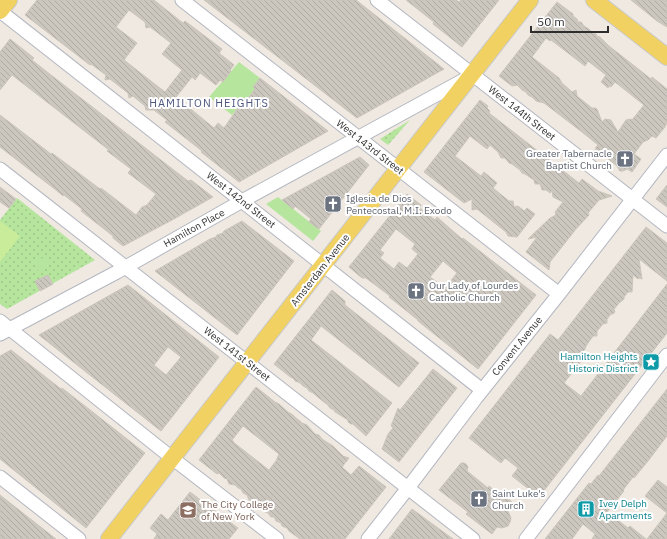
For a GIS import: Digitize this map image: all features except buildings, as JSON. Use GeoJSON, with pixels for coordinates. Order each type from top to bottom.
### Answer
{"type":"FeatureCollection","features":[{"type":"Feature","properties":{"kind":"main road"},"geometry":{"type":"LineString","coordinates":[[0,11],[9,0]]}},
{"type":"Feature","properties":{"kind":"main road","name":"Amsterdam Avenue"},"geometry":{"type":"LineString","coordinates":[[109,539],[530,0]]}},
{"type":"Feature","properties":{"kind":"main road"},"geometry":{"type":"LineString","coordinates":[[594,0],[667,57]]}},
{"type":"Feature","properties":{"kind":"street","name":"West 143rd Street"},"geometry":{"type":"LineString","coordinates":[[182,0],[559,294]]}},
{"type":"Feature","properties":{"kind":"street","name":"West 144th Street"},"geometry":{"type":"LineString","coordinates":[[377,0],[667,226]]}},
{"type":"Feature","properties":{"kind":"street","name":"West 142nd Street"},"geometry":{"type":"LineString","coordinates":[[0,11],[482,390]]}},
{"type":"Feature","properties":{"kind":"street","name":"Hamilton Place"},"geometry":{"type":"LineString","coordinates":[[3,328],[126,267],[242,201],[472,75]]}},
{"type":"Feature","properties":{"kind":"street","name":"Convent Avenue"},"geometry":{"type":"LineString","coordinates":[[368,539],[482,390],[559,294],[667,154]]}},
{"type":"Feature","properties":{"kind":"street","name":"West 141st Street"},"geometry":{"type":"LineString","coordinates":[[0,169],[473,539]]}},
{"type":"Feature","properties":{"kind":"street"},"geometry":{"type":"LineString","coordinates":[[3,328],[277,539]]}},
{"type":"Feature","properties":{"kind":"street"},"geometry":{"type":"LineString","coordinates":[[526,539],[667,355]]}},
{"type":"Feature","properties":{"kind":"street"},"geometry":{"type":"LineString","coordinates":[[0,477],[79,539]]}},
{"type":"Feature","properties":{"kind":"green space"},"geometry":{"type":"Polygon","coordinates":[[[239,62],[260,78],[253,87],[255,89],[243,104],[243,107],[240,105],[232,115],[209,97],[239,62]]]}},
{"type":"Feature","properties":{"kind":"green space"},"geometry":{"type":"Polygon","coordinates":[[[410,120],[388,145],[380,139],[410,120]]]}},
{"type":"Feature","properties":{"kind":"green space"},"geometry":{"type":"Polygon","coordinates":[[[278,197],[321,231],[313,241],[266,204],[278,197]]]}},
{"type":"Feature","properties":{"kind":"green space"},"geometry":{"type":"Polygon","coordinates":[[[17,198],[95,260],[7,309],[0,304],[0,220],[17,198]]]}},
{"type":"Feature","properties":{"kind":"green space"},"geometry":{"type":"Polygon","coordinates":[[[0,221],[20,236],[0,262],[0,221]]]}},
{"type":"Feature","properties":{"kind":"green space"},"geometry":{"type":"Polygon","coordinates":[[[46,256],[51,263],[38,271],[34,263],[46,256]]]}},
{"type":"Feature","properties":{"kind":"place","name":"Greater Tabernacle Baptist Church"},"geometry":{"type":"Point","coordinates":[625,159]}},
{"type":"Feature","properties":{"kind":"place","name":"Iglesia de Dios Pentecostal, M.I. Exodo"},"geometry":{"type":"Point","coordinates":[333,204]}},
{"type":"Feature","properties":{"kind":"place","name":"Our Lady of Lourdes Catholic Church"},"geometry":{"type":"Point","coordinates":[416,291]}},
{"type":"Feature","properties":{"kind":"place","name":"Hamilton Heights Historic District"},"geometry":{"type":"Point","coordinates":[651,362]}},
{"type":"Feature","properties":{"kind":"place","name":"Saint Luke's Church"},"geometry":{"type":"Point","coordinates":[479,499]}},
{"type":"Feature","properties":{"kind":"place","name":"Ivey Delph Apartments"},"geometry":{"type":"Point","coordinates":[586,509]}},
{"type":"Feature","properties":{"kind":"place","name":"The City College of New York"},"geometry":{"type":"Point","coordinates":[188,510]}},
{"type":"Feature","properties":{"kind":"district","name":"HAMILTON HEIGHTS"},"geometry":{"type":"Point","coordinates":[209,103]}}]}
